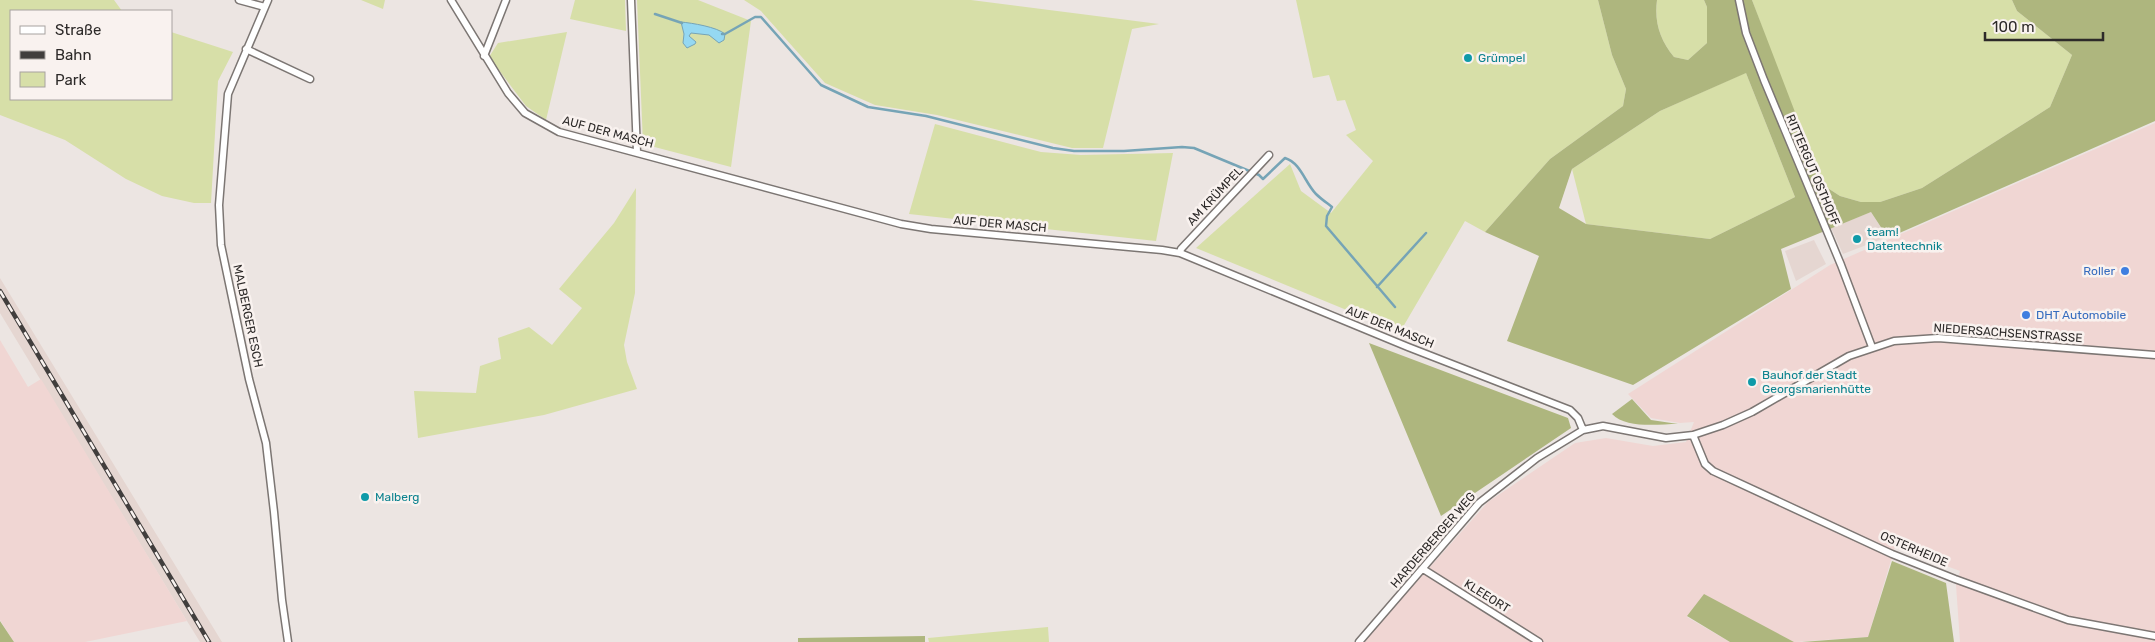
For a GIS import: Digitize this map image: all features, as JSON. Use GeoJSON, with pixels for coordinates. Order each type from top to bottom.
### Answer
{"type":"FeatureCollection","features":[{"type":"Feature","properties":{"kind":"street"},"geometry":{"type":"LineString","coordinates":[[239,0],[265,8]]}},
{"type":"Feature","properties":{"kind":"street","name":"MALBERGER ESCH"},"geometry":{"type":"LineString","coordinates":[[268,0],[228,94],[219,205],[221,245],[249,379],[266,443],[288,642]]}},
{"type":"Feature","properties":{"kind":"street","name":"AUF DER MASCH"},"geometry":{"type":"LineString","coordinates":[[451,0],[508,93],[526,114],[559,132],[901,224],[931,229],[1162,250],[1180,254],[1408,347],[1570,410],[1578,418],[1583,430]]}},
{"type":"Feature","properties":{"kind":"street"},"geometry":{"type":"LineString","coordinates":[[484,56],[506,0]]}},
{"type":"Feature","properties":{"kind":"street"},"geometry":{"type":"LineString","coordinates":[[631,0],[636,152]]}},
{"type":"Feature","properties":{"kind":"street","name":"RITTERGUT OSTHOFF"},"geometry":{"type":"LineString","coordinates":[[1739,0],[1746,33],[1764,80],[1841,265],[1872,347]]}},
{"type":"Feature","properties":{"kind":"street"},"geometry":{"type":"LineString","coordinates":[[246,49],[310,78]]}},
{"type":"Feature","properties":{"kind":"street","name":"AM KRÜMPEL"},"geometry":{"type":"LineString","coordinates":[[1180,254],[1181,249],[1269,155]]}},
{"type":"Feature","properties":{"kind":"street","name":"NIEDERSACHSENSTRASSE"},"geometry":{"type":"LineString","coordinates":[[1583,430],[1603,426],[1666,438],[1693,435],[1723,426],[1752,412],[1849,356],[1894,341],[1938,338],[2155,355]]}},
{"type":"Feature","properties":{"kind":"street","name":"HARDERBERGER WEG"},"geometry":{"type":"LineString","coordinates":[[1359,642],[1479,503],[1537,458],[1583,430]]}},
{"type":"Feature","properties":{"kind":"street","name":"OSTERHEIDE"},"geometry":{"type":"LineString","coordinates":[[1693,435],[1705,464],[1713,471],[1892,554],[2068,620],[2155,636]]}},
{"type":"Feature","properties":{"kind":"street","name":"KLEEORT"},"geometry":{"type":"LineString","coordinates":[[1423,569],[1539,642]]}},
{"type":"Feature","properties":{"kind":"shaded area"},"geometry":{"type":"Polygon","coordinates":[[[2155,123],[2155,642],[1960,642],[1956,585],[1960,571],[1895,547],[1868,637],[1794,642],[1704,595],[1687,617],[1730,642],[1363,642],[1488,502],[1575,443],[1606,438],[1653,446],[1686,442],[1694,422],[1680,423],[1651,418],[1628,394],[1830,265],[2155,123]]]}},
{"type":"Feature","properties":{"kind":"shaded area"},"geometry":{"type":"Polygon","coordinates":[[[1871,212],[1887,237],[1843,254],[1831,228],[1871,212]]]}},
{"type":"Feature","properties":{"kind":"shaded area"},"geometry":{"type":"Polygon","coordinates":[[[1814,240],[1826,264],[1796,281],[1785,251],[1814,240]]]}},
{"type":"Feature","properties":{"kind":"shaded area"},"geometry":{"type":"Polygon","coordinates":[[[0,278],[222,642],[200,642],[187,621],[0,313],[0,278]]]}},
{"type":"Feature","properties":{"kind":"shaded area"},"geometry":{"type":"Polygon","coordinates":[[[0,340],[28,387],[41,379],[187,621],[85,642],[14,642],[0,620],[0,340]]]}},
{"type":"Feature","properties":{"kind":"green space"},"geometry":{"type":"Polygon","coordinates":[[[0,0],[114,0],[121,10],[10,10],[10,100],[172,100],[172,32],[233,52],[218,81],[211,203],[194,203],[162,196],[126,179],[65,140],[0,115],[0,0]]]}},
{"type":"Feature","properties":{"kind":"green space"},"geometry":{"type":"Polygon","coordinates":[[[361,0],[385,0],[383,9],[361,0]]]}},
{"type":"Feature","properties":{"kind":"green space"},"geometry":{"type":"Polygon","coordinates":[[[575,0],[625,0],[626,31],[570,19],[575,0]]]}},
{"type":"Feature","properties":{"kind":"green space"},"geometry":{"type":"Polygon","coordinates":[[[637,0],[698,0],[751,21],[731,167],[643,144],[637,0]]]}},
{"type":"Feature","properties":{"kind":"green space"},"geometry":{"type":"Polygon","coordinates":[[[744,0],[971,0],[1159,24],[1132,29],[1103,148],[1072,148],[937,115],[875,105],[825,83],[761,11],[744,0]]]}},
{"type":"Feature","properties":{"kind":"green space"},"geometry":{"type":"Polygon","coordinates":[[[1296,0],[1598,0],[1612,55],[1626,89],[1623,106],[1550,159],[1485,232],[1465,221],[1400,332],[1196,248],[1290,164],[1301,191],[1331,213],[1373,161],[1346,135],[1356,130],[1345,100],[1337,101],[1329,75],[1313,78],[1296,0]]]}},
{"type":"Feature","properties":{"kind":"green space"},"geometry":{"type":"Polygon","coordinates":[[[1598,0],[1657,0],[1657,23],[1665,44],[1674,57],[1688,60],[1707,43],[1707,7],[1704,0],[1752,0],[1823,185],[1840,196],[1861,202],[1880,202],[1922,188],[2050,107],[2072,55],[2017,11],[2012,0],[2155,0],[2155,121],[1888,238],[1871,212],[1781,249],[1791,289],[1633,385],[1507,341],[1539,256],[1485,232],[1550,159],[1623,106],[1626,89],[1612,55],[1598,0]],[[1746,73],[1660,111],[1572,169],[1559,208],[1586,224],[1710,239],[1795,197],[1746,73]]]}},
{"type":"Feature","properties":{"kind":"green space"},"geometry":{"type":"Polygon","coordinates":[[[1657,0],[1704,0],[1707,7],[1707,43],[1688,60],[1674,57],[1665,44],[1657,23],[1657,0]]]}},
{"type":"Feature","properties":{"kind":"green space"},"geometry":{"type":"Polygon","coordinates":[[[1752,0],[2012,0],[2017,11],[2072,55],[2050,107],[1922,188],[1880,202],[1861,202],[1840,196],[1823,185],[1752,0]]]}},
{"type":"Feature","properties":{"kind":"green space"},"geometry":{"type":"Polygon","coordinates":[[[567,32],[546,120],[526,106],[489,57],[498,43],[567,32]]]}},
{"type":"Feature","properties":{"kind":"green space"},"geometry":{"type":"Polygon","coordinates":[[[1774,60],[1746,73],[1795,197],[1710,239],[1586,224],[1572,169],[1660,111],[1774,60]]]}},
{"type":"Feature","properties":{"kind":"green space"},"geometry":{"type":"Polygon","coordinates":[[[935,124],[1041,152],[1081,155],[1173,153],[1156,241],[909,214],[935,124]]]}},
{"type":"Feature","properties":{"kind":"green space"},"geometry":{"type":"Polygon","coordinates":[[[636,188],[635,293],[624,345],[627,362],[637,389],[544,415],[418,438],[414,391],[476,393],[480,366],[501,359],[498,338],[529,327],[552,345],[582,308],[559,289],[614,223],[636,188]]]}},
{"type":"Feature","properties":{"kind":"green space"},"geometry":{"type":"Polygon","coordinates":[[[1369,343],[1568,418],[1571,428],[1441,516],[1369,343]]]}},
{"type":"Feature","properties":{"kind":"green space"},"geometry":{"type":"Polygon","coordinates":[[[1632,399],[1651,420],[1678,424],[1634,424],[1618,419],[1612,414],[1632,399]]]}},
{"type":"Feature","properties":{"kind":"green space"},"geometry":{"type":"Polygon","coordinates":[[[1892,561],[1946,583],[1954,642],[1802,642],[1868,637],[1892,561]]]}},
{"type":"Feature","properties":{"kind":"green space"},"geometry":{"type":"Polygon","coordinates":[[[1704,594],[1794,642],[1730,642],[1687,616],[1704,594]]]}},
{"type":"Feature","properties":{"kind":"green space"},"geometry":{"type":"Polygon","coordinates":[[[0,621],[14,642],[0,642],[0,621]]]}},
{"type":"Feature","properties":{"kind":"green space"},"geometry":{"type":"Polygon","coordinates":[[[1048,627],[1049,642],[929,642],[928,638],[1048,627]]]}},
{"type":"Feature","properties":{"kind":"green space"},"geometry":{"type":"Polygon","coordinates":[[[925,636],[925,642],[798,642],[798,638],[925,636]]]}},
{"type":"Feature","properties":{"kind":"water"},"geometry":{"type":"Polygon","coordinates":[[[681,22],[716,29],[725,34],[724,40],[719,43],[709,35],[691,33],[689,36],[696,42],[687,48],[683,43],[684,34],[681,22]]]}},
{"type":"Feature","properties":{"kind":"waterway"},"geometry":{"type":"LineString","coordinates":[[655,14],[682,23]]}},
{"type":"Feature","properties":{"kind":"waterway"},"geometry":{"type":"LineString","coordinates":[[722,34],[755,17],[761,17],[821,85],[868,107],[926,116],[1053,148],[1074,151],[1194,148],[1259,175],[1263,179],[1285,158],[1295,164],[1312,190],[1332,207],[1327,216],[1326,226],[1395,307]]}},
{"type":"Feature","properties":{"kind":"waterway"},"geometry":{"type":"LineString","coordinates":[[1377,287],[1426,233]]}},
{"type":"Feature","properties":{"kind":"railway"},"geometry":{"type":"LineString","coordinates":[[0,291],[209,642]]}},
{"type":"Feature","properties":{"kind":"place","name":"Grümpel"},"geometry":{"type":"Point","coordinates":[1468,58]}},
{"type":"Feature","properties":{"kind":"place","name":"team! Datentechnik"},"geometry":{"type":"Point","coordinates":[1857,239]}},
{"type":"Feature","properties":{"kind":"place","name":"Roller"},"geometry":{"type":"Point","coordinates":[2125,271]}},
{"type":"Feature","properties":{"kind":"place","name":"DHT Automobile"},"geometry":{"type":"Point","coordinates":[2026,315]}},
{"type":"Feature","properties":{"kind":"place","name":"Bauhof der Stadt Georgsmarienhütte"},"geometry":{"type":"Point","coordinates":[1752,382]}},
{"type":"Feature","properties":{"kind":"place","name":"Malberg"},"geometry":{"type":"Point","coordinates":[365,497]}}]}
